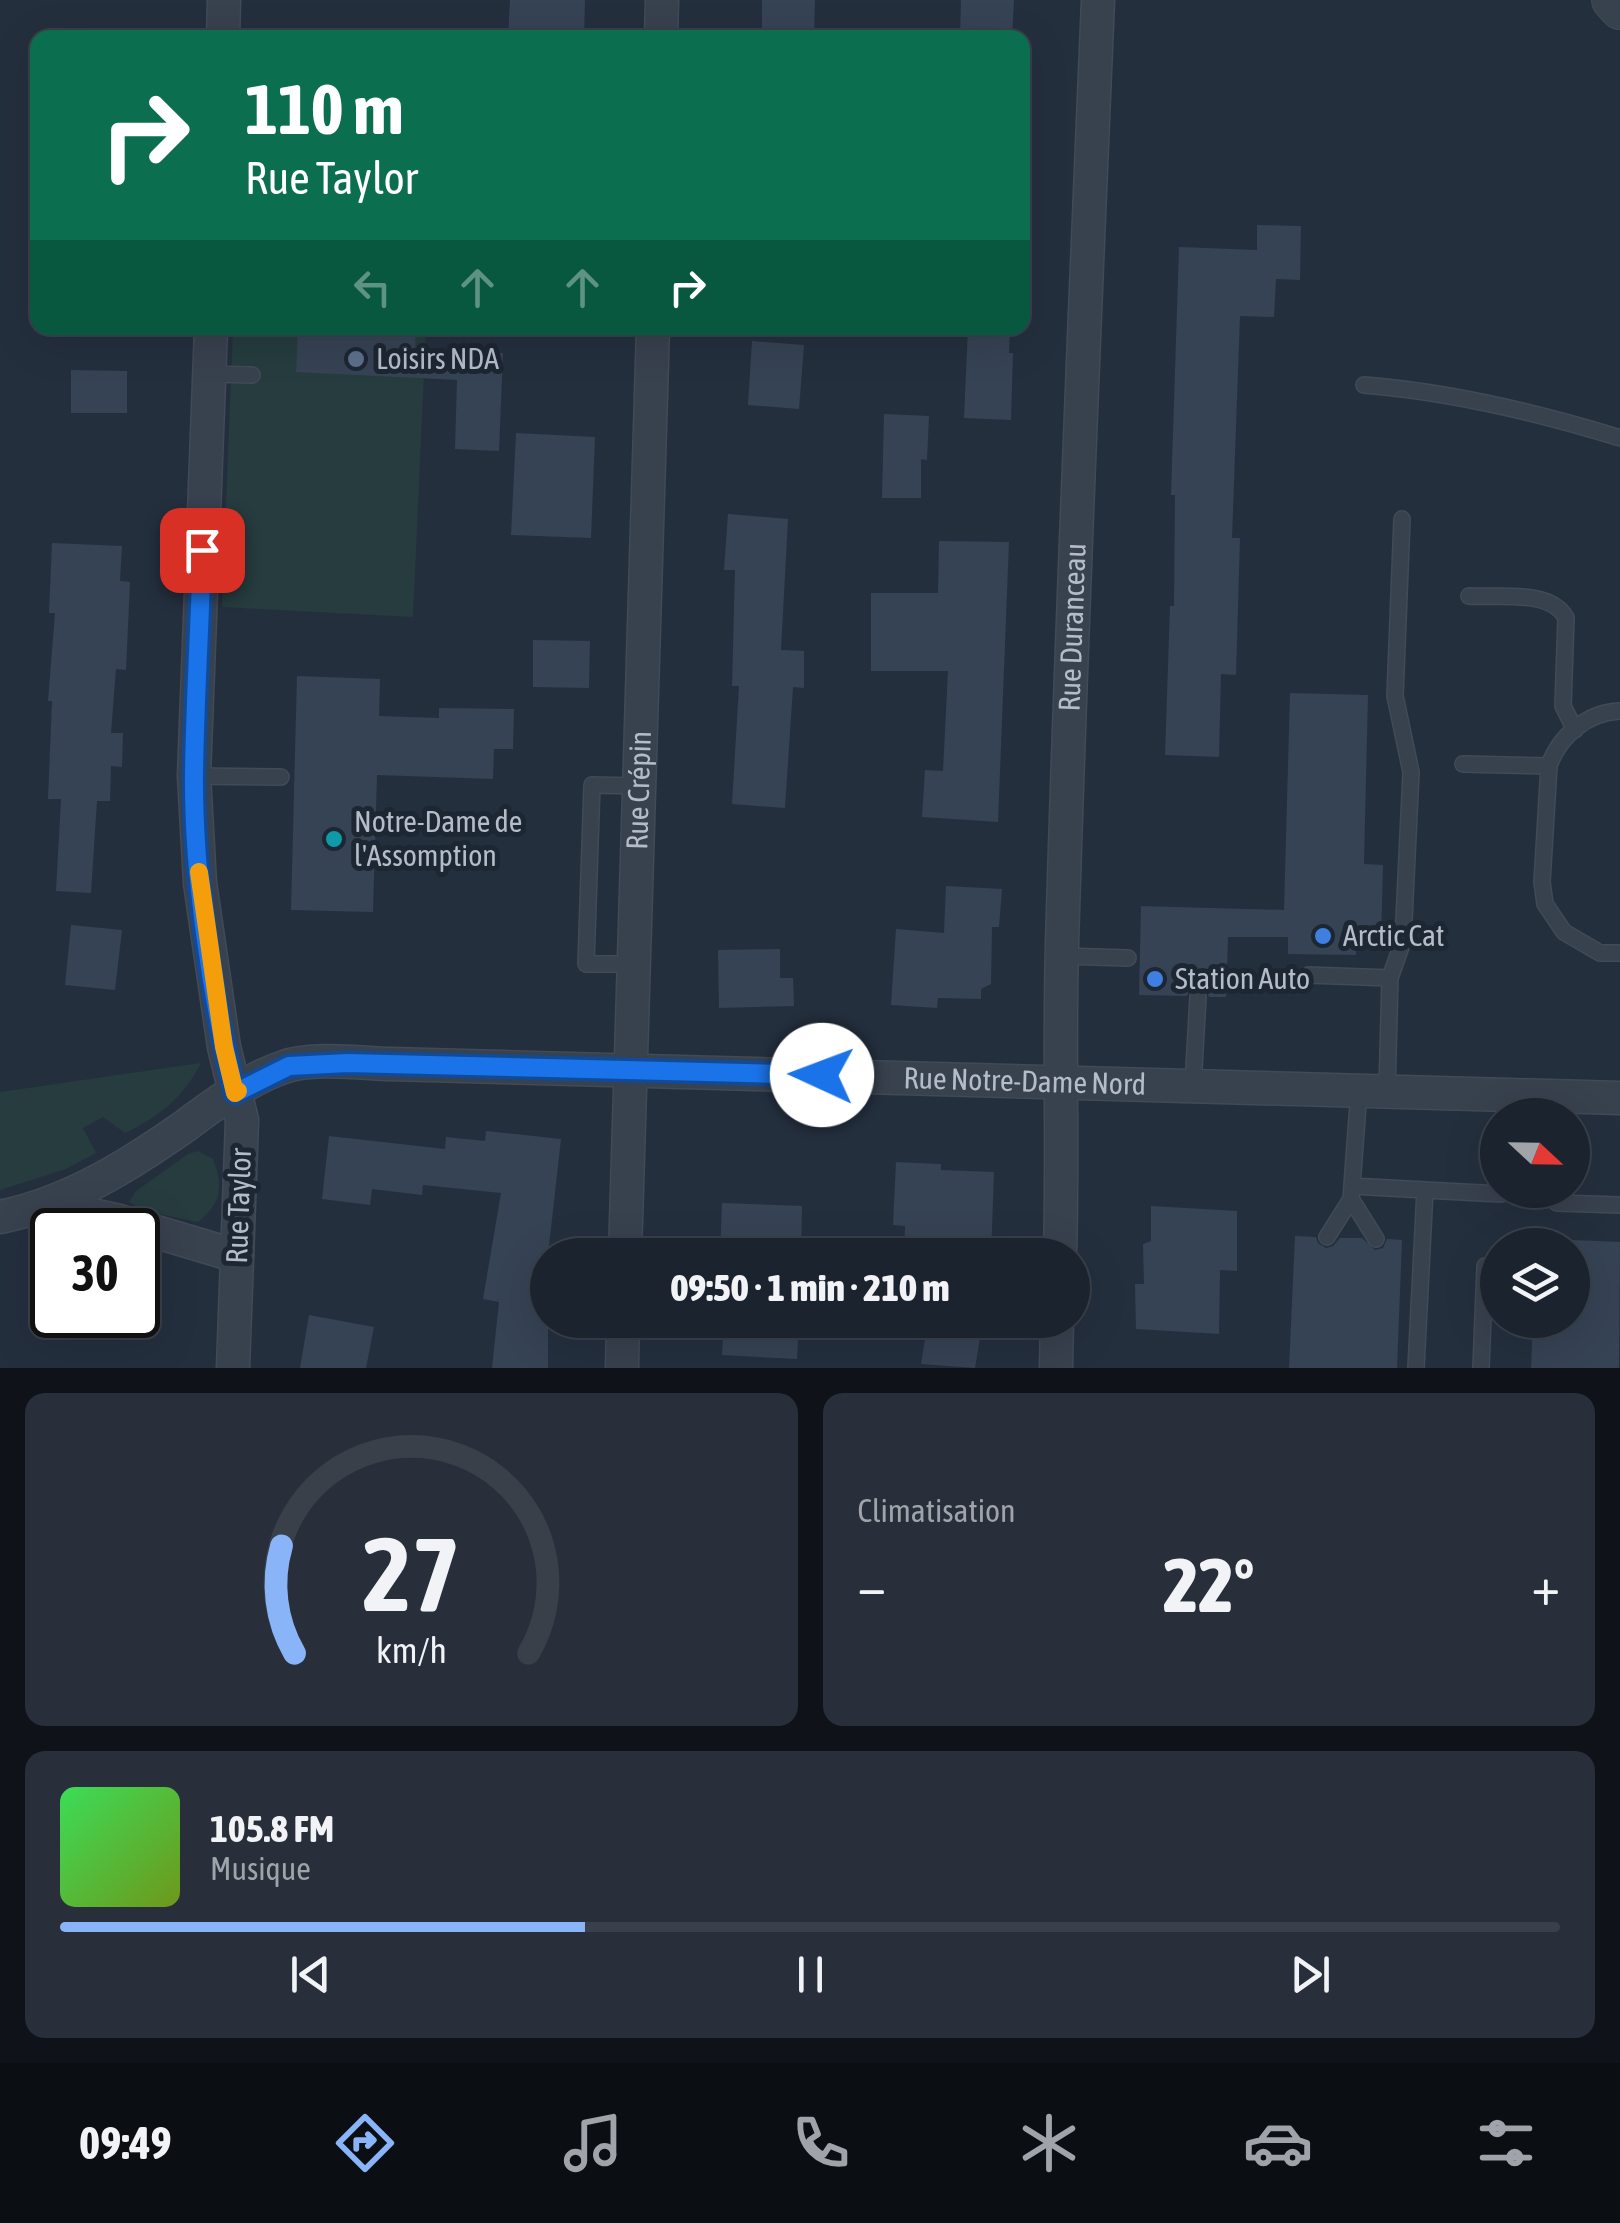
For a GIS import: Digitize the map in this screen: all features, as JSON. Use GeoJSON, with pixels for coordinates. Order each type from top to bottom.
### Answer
{"type":"FeatureCollection","features":[{"type":"Feature","properties":{"kind":"street"},"geometry":{"type":"LineString","coordinates":[[222,30],[224,0]]}},
{"type":"Feature","properties":{"kind":"street"},"geometry":{"type":"LineString","coordinates":[[661,30],[662,0]]}},
{"type":"Feature","properties":{"kind":"street","name":"Rue Duranceau"},"geometry":{"type":"LineString","coordinates":[[1061,1238],[1062,956],[1098,0]]}},
{"type":"Feature","properties":{"kind":"street"},"geometry":{"type":"LineString","coordinates":[[1612,0],[1620,9]]}},
{"type":"Feature","properties":{"kind":"street","name":"Rue Taylor"},"geometry":{"type":"LineString","coordinates":[[211,335],[194,776],[200,883],[224,1047],[242,1120],[233,1368]]}},
{"type":"Feature","properties":{"kind":"street","name":"Rue Crépin"},"geometry":{"type":"LineString","coordinates":[[625,1238],[653,335]]}},
{"type":"Feature","properties":{"kind":"street","name":"Rue Notre-Dame Nord"},"geometry":{"type":"LineString","coordinates":[[0,1217],[46,1205],[121,1168],[235,1093],[280,1068],[304,1064],[1620,1098]]}},
{"type":"Feature","properties":{"kind":"street","name":"Rue Notre-Dame Nord"},"geometry":{"type":"LineString","coordinates":[[46,1205],[116,1220],[238,1256]]}},
{"type":"Feature","properties":{"kind":"street"},"geometry":{"type":"LineString","coordinates":[[622,1368],[623,1338]]}},
{"type":"Feature","properties":{"kind":"street"},"geometry":{"type":"LineString","coordinates":[[1056,1368],[1057,1338]]}},
{"type":"Feature","properties":{"kind":"lane"},"geometry":{"type":"LineString","coordinates":[[209,374],[252,376]]}},
{"type":"Feature","properties":{"kind":"lane"},"geometry":{"type":"LineString","coordinates":[[1364,386],[1401,388],[1544,415],[1620,438]]}},
{"type":"Feature","properties":{"kind":"lane"},"geometry":{"type":"LineString","coordinates":[[1327,1237],[1352,1193],[1390,978],[1402,941],[1411,772],[1395,696],[1402,519]]}},
{"type":"Feature","properties":{"kind":"lane"},"geometry":{"type":"LineString","coordinates":[[1468,596],[1546,600],[1562,609],[1566,618],[1563,706],[1574,730]]}},
{"type":"Feature","properties":{"kind":"lane"},"geometry":{"type":"LineString","coordinates":[[1620,710],[1606,711],[1574,730],[1554,752],[1549,766],[1542,882],[1545,904],[1564,932],[1600,953],[1620,953]]}},
{"type":"Feature","properties":{"kind":"lane"},"geometry":{"type":"LineString","coordinates":[[1463,764],[1549,766]]}},
{"type":"Feature","properties":{"kind":"lane"},"geometry":{"type":"LineString","coordinates":[[194,776],[281,777]]}},
{"type":"Feature","properties":{"kind":"lane"},"geometry":{"type":"LineString","coordinates":[[632,964],[586,964],[592,785],[640,786]]}},
{"type":"Feature","properties":{"kind":"lane"},"geometry":{"type":"LineString","coordinates":[[1062,956],[1128,958]]}},
{"type":"Feature","properties":{"kind":"lane"},"geometry":{"type":"LineString","coordinates":[[1308,976],[1390,978]]}},
{"type":"Feature","properties":{"kind":"lane"},"geometry":{"type":"LineString","coordinates":[[1193,1086],[1198,997]]}},
{"type":"Feature","properties":{"kind":"lane"},"geometry":{"type":"LineString","coordinates":[[1416,1368],[1424,1190]]}},
{"type":"Feature","properties":{"kind":"lane"},"geometry":{"type":"LineString","coordinates":[[1352,1193],[1480,1193]]}},
{"type":"Feature","properties":{"kind":"lane"},"geometry":{"type":"LineString","coordinates":[[1352,1193],[1376,1239]]}},
{"type":"Feature","properties":{"kind":"lane"},"geometry":{"type":"LineString","coordinates":[[1590,1204],[1620,1205]]}},
{"type":"Feature","properties":{"kind":"lane"},"geometry":{"type":"LineString","coordinates":[[1481,1368],[1482,1338]]}},
{"type":"Feature","properties":{"kind":"green space"},"geometry":{"type":"Polygon","coordinates":[[[233,335],[426,335],[413,617],[222,607],[233,335]]]}},
{"type":"Feature","properties":{"kind":"green space"},"geometry":{"type":"Polygon","coordinates":[[[201,1063],[178,1096],[149,1120],[125,1133],[103,1117],[83,1128],[96,1153],[66,1169],[0,1190],[0,1092],[201,1063]]]}},
{"type":"Feature","properties":{"kind":"green space"},"geometry":{"type":"Polygon","coordinates":[[[198,1151],[213,1159],[219,1178],[216,1202],[198,1222],[160,1214],[160,1208],[140,1208],[129,1202],[136,1191],[198,1151]]]}},
{"type":"Feature","properties":{"kind":"building"},"geometry":{"type":"Polygon","coordinates":[[[510,0],[585,0],[584,30],[508,30],[510,0]]]}},
{"type":"Feature","properties":{"kind":"building"},"geometry":{"type":"Polygon","coordinates":[[[762,0],[815,0],[814,30],[762,30],[762,0]]]}},
{"type":"Feature","properties":{"kind":"building"},"geometry":{"type":"Polygon","coordinates":[[[961,0],[1014,0],[1012,30],[960,30],[961,0]]]}},
{"type":"Feature","properties":{"kind":"building"},"geometry":{"type":"Polygon","coordinates":[[[1257,225],[1301,226],[1300,280],[1276,279],[1274,317],[1240,316],[1232,538],[1240,538],[1236,675],[1221,674],[1219,757],[1165,755],[1170,606],[1174,606],[1175,495],[1171,495],[1179,247],[1257,250],[1257,225]]]}},
{"type":"Feature","properties":{"kind":"building"},"geometry":{"type":"Polygon","coordinates":[[[298,335],[416,335],[415,351],[503,353],[499,451],[455,449],[457,380],[296,372],[298,335]]]}},
{"type":"Feature","properties":{"kind":"building"},"geometry":{"type":"Polygon","coordinates":[[[968,335],[1010,335],[1009,353],[1013,353],[1011,420],[964,418],[968,335]]]}},
{"type":"Feature","properties":{"kind":"building"},"geometry":{"type":"Polygon","coordinates":[[[752,341],[804,345],[799,409],[748,405],[752,341]]]}},
{"type":"Feature","properties":{"kind":"building"},"geometry":{"type":"Polygon","coordinates":[[[71,370],[127,371],[127,413],[71,413],[71,370]]]}},
{"type":"Feature","properties":{"kind":"building"},"geometry":{"type":"Polygon","coordinates":[[[884,414],[929,416],[927,460],[921,459],[921,498],[882,498],[884,414]]]}},
{"type":"Feature","properties":{"kind":"building"},"geometry":{"type":"Polygon","coordinates":[[[516,433],[595,437],[591,538],[511,535],[516,433]]]}},
{"type":"Feature","properties":{"kind":"building"},"geometry":{"type":"Polygon","coordinates":[[[728,514],[788,519],[781,650],[804,651],[804,688],[793,687],[785,808],[732,804],[739,686],[732,686],[735,570],[724,570],[728,514]]]}},
{"type":"Feature","properties":{"kind":"building"},"geometry":{"type":"Polygon","coordinates":[[[939,541],[1009,542],[998,822],[922,817],[925,770],[943,771],[948,671],[871,671],[871,593],[938,593],[939,541]]]}},
{"type":"Feature","properties":{"kind":"building"},"geometry":{"type":"Polygon","coordinates":[[[52,543],[122,546],[120,581],[130,582],[126,670],[116,669],[111,733],[123,733],[122,767],[111,766],[110,801],[97,801],[91,893],[56,891],[61,799],[48,799],[52,701],[48,701],[55,613],[49,613],[52,543]]]}},
{"type":"Feature","properties":{"kind":"building"},"geometry":{"type":"Polygon","coordinates":[[[533,640],[590,641],[589,688],[533,687],[533,640]]]}},
{"type":"Feature","properties":{"kind":"building","name":"Notre-Dame de l'Assomption"},"geometry":{"type":"Polygon","coordinates":[[[297,676],[380,679],[379,716],[439,718],[439,708],[514,709],[513,749],[494,749],[493,779],[377,775],[373,912],[291,910],[297,676]]]}},
{"type":"Feature","properties":{"kind":"building"},"geometry":{"type":"Polygon","coordinates":[[[1290,693],[1368,695],[1364,864],[1383,865],[1381,941],[1356,941],[1356,955],[1288,954],[1288,937],[1228,937],[1226,997],[1209,997],[1205,988],[1198,986],[1189,990],[1187,996],[1139,995],[1141,906],[1284,910],[1290,693]]]}},
{"type":"Feature","properties":{"kind":"building"},"geometry":{"type":"Polygon","coordinates":[[[946,886],[1002,889],[999,927],[992,927],[991,984],[981,989],[981,999],[938,998],[937,1008],[891,1005],[896,929],[944,933],[946,886]]]}},
{"type":"Feature","properties":{"kind":"building"},"geometry":{"type":"Polygon","coordinates":[[[71,925],[122,930],[115,990],[65,985],[71,925]]]}},
{"type":"Feature","properties":{"kind":"building"},"geometry":{"type":"Polygon","coordinates":[[[780,949],[780,978],[793,978],[794,1006],[719,1008],[718,950],[780,949]]]}},
{"type":"Feature","properties":{"kind":"building"},"geometry":{"type":"Polygon","coordinates":[[[486,1131],[561,1139],[550,1238],[530,1238],[530,1338],[548,1338],[548,1368],[492,1368],[499,1302],[483,1299],[501,1193],[423,1185],[422,1195],[372,1189],[370,1205],[322,1199],[329,1136],[445,1149],[446,1137],[485,1141],[486,1131]]]}},
{"type":"Feature","properties":{"kind":"building"},"geometry":{"type":"Polygon","coordinates":[[[896,1162],[941,1164],[941,1170],[994,1172],[992,1238],[905,1238],[905,1226],[893,1225],[896,1162]]]}},
{"type":"Feature","properties":{"kind":"building"},"geometry":{"type":"Polygon","coordinates":[[[722,1203],[802,1206],[801,1238],[721,1238],[722,1203]]]}},
{"type":"Feature","properties":{"kind":"building"},"geometry":{"type":"Polygon","coordinates":[[[1151,1206],[1237,1211],[1237,1271],[1220,1270],[1219,1334],[1136,1329],[1135,1284],[1144,1284],[1143,1244],[1151,1241],[1151,1206]]]}},
{"type":"Feature","properties":{"kind":"building"},"geometry":{"type":"Polygon","coordinates":[[[1295,1236],[1316,1237],[1326,1248],[1340,1238],[1362,1238],[1375,1250],[1383,1248],[1387,1239],[1402,1240],[1397,1368],[1289,1368],[1295,1236]]]}},
{"type":"Feature","properties":{"kind":"building"},"geometry":{"type":"Polygon","coordinates":[[[1590,1241],[1620,1242],[1619,1368],[1531,1368],[1532,1338],[1590,1338],[1590,1241]]]}},
{"type":"Feature","properties":{"kind":"building"},"geometry":{"type":"Polygon","coordinates":[[[309,1315],[374,1327],[366,1368],[300,1368],[309,1315]]]}},
{"type":"Feature","properties":{"kind":"building"},"geometry":{"type":"Polygon","coordinates":[[[723,1338],[798,1338],[797,1359],[722,1355],[723,1338]]]}},
{"type":"Feature","properties":{"kind":"building"},"geometry":{"type":"Polygon","coordinates":[[[925,1338],[980,1338],[975,1368],[921,1364],[925,1338]]]}},
{"type":"Feature","properties":{"kind":"slow traffic"},"geometry":{"type":"LineString","coordinates":[[199,872],[224,1047],[235,1093],[238,1091]]}},
{"type":"Feature","properties":{"kind":"place","name":"Loisirs NDA"},"geometry":{"type":"Point","coordinates":[356,359]}},
{"type":"Feature","properties":{"kind":"place","name":"Notre-Dame de l'Assomption"},"geometry":{"type":"Point","coordinates":[334,839]}},
{"type":"Feature","properties":{"kind":"place","name":"Arctic Cat"},"geometry":{"type":"Point","coordinates":[1323,936]}},
{"type":"Feature","properties":{"kind":"place","name":"Station Auto"},"geometry":{"type":"Point","coordinates":[1155,979]}},
{"type":"Feature","properties":{"kind":"route"},"geometry":{"type":"LineString","coordinates":[[202,550],[194,776],[200,883],[224,1047],[235,1093],[280,1068],[348,1063],[822,1075]]}}]}
